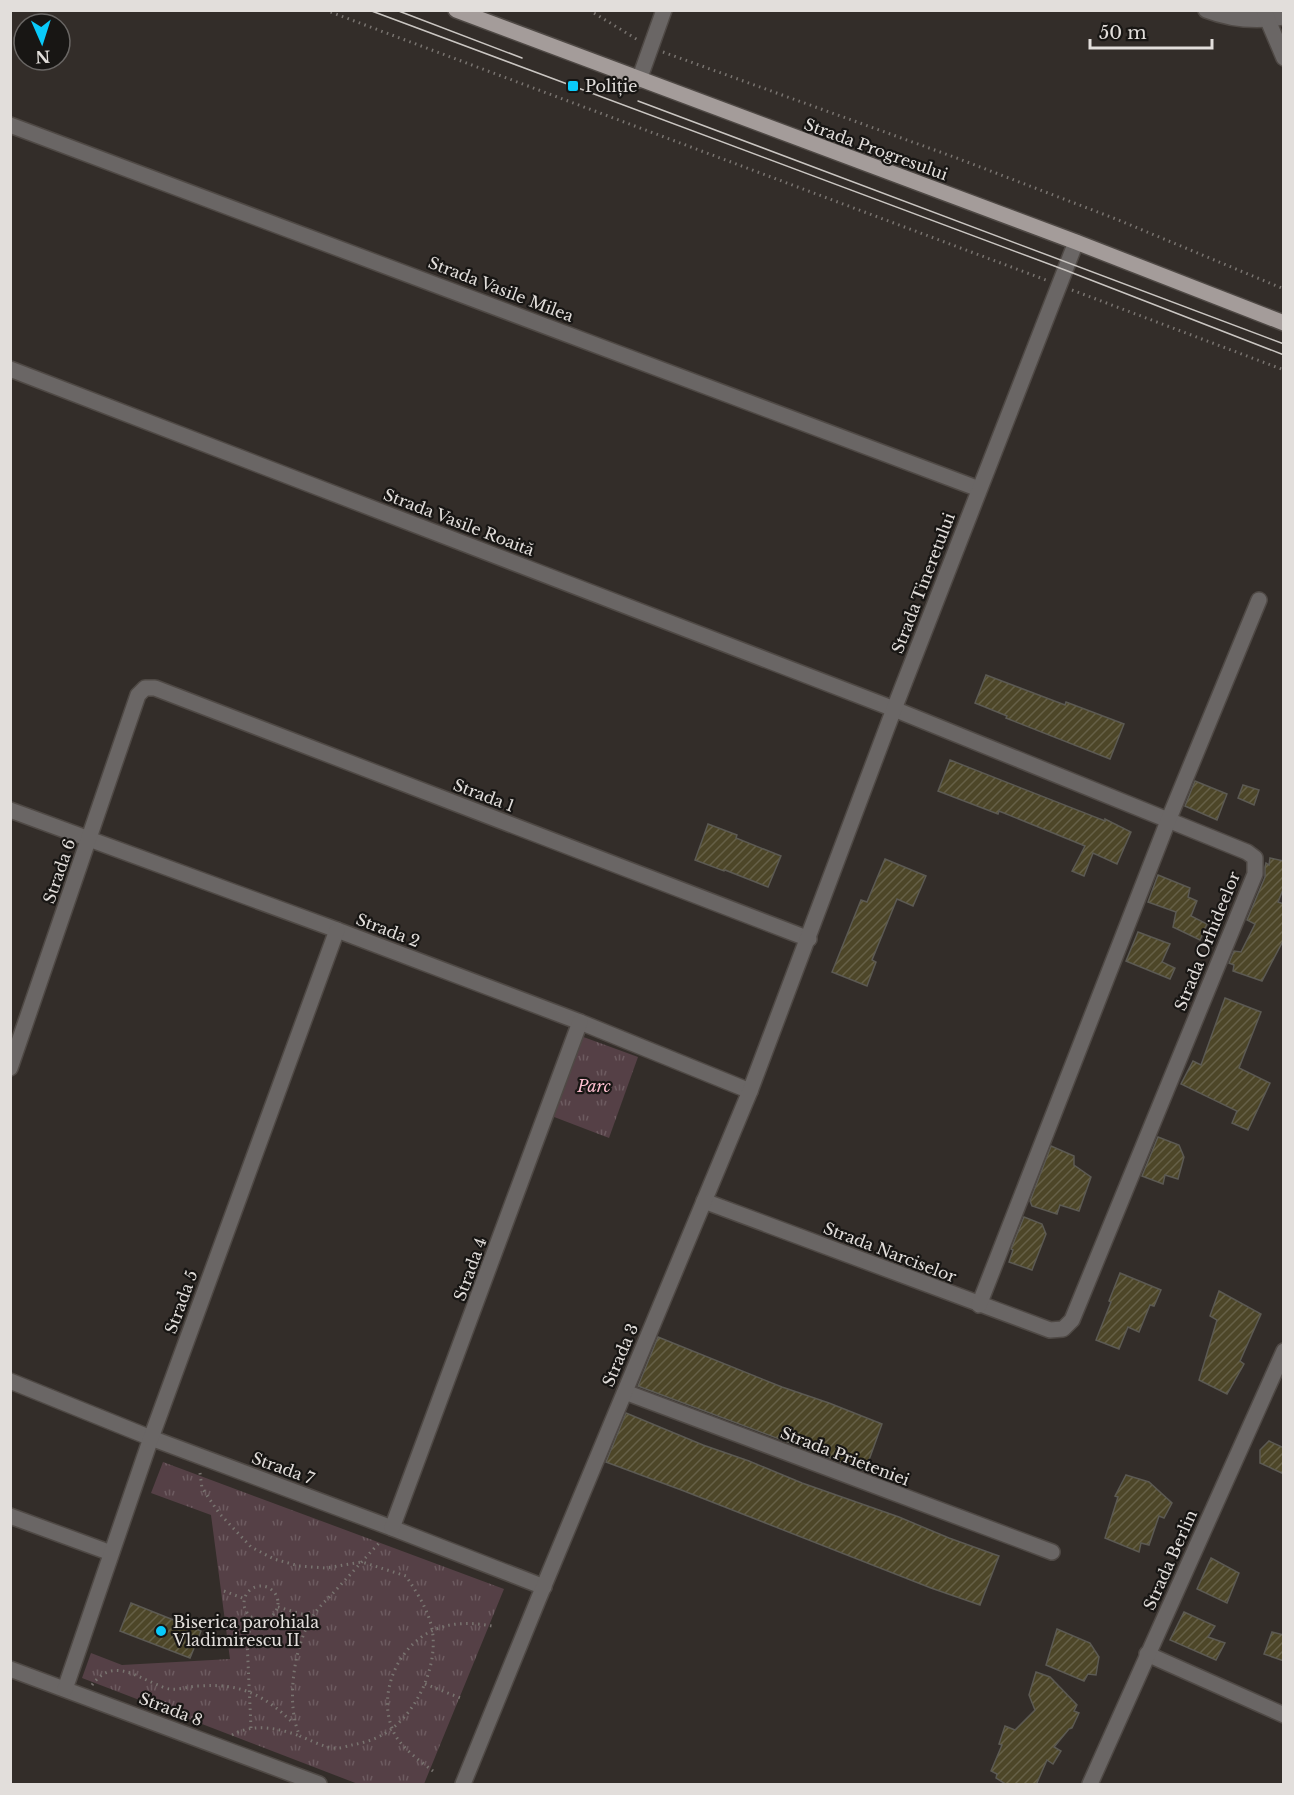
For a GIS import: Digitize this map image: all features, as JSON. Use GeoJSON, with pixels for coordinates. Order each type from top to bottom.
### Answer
{"type":"FeatureCollection","features":[{"type":"Feature","properties":{"kind":"main road","name":"Strada Progresului"},"geometry":{"type":"LineString","coordinates":[[456,10],[1076,242],[1284,323]]}},
{"type":"Feature","properties":{"kind":"street"},"geometry":{"type":"LineString","coordinates":[[639,80],[664,10]]}},
{"type":"Feature","properties":{"kind":"street"},"geometry":{"type":"LineString","coordinates":[[1206,10],[1223,17],[1245,20],[1266,15],[1284,17]]}},
{"type":"Feature","properties":{"kind":"street"},"geometry":{"type":"LineString","coordinates":[[1266,15],[1284,58]]}},
{"type":"Feature","properties":{"kind":"street","name":"Strada Vasile Milea"},"geometry":{"type":"LineString","coordinates":[[10,124],[979,489]]}},
{"type":"Feature","properties":{"kind":"street","name":"Strada Tineretului"},"geometry":{"type":"LineString","coordinates":[[808,939],[894,709],[1076,242]]}},
{"type":"Feature","properties":{"kind":"street","name":"Strada Vasile Roaită"},"geometry":{"type":"LineString","coordinates":[[10,369],[894,709]]}},
{"type":"Feature","properties":{"kind":"street"},"geometry":{"type":"LineString","coordinates":[[979,1305],[1168,821],[1259,600]]}},
{"type":"Feature","properties":{"kind":"street","name":"Strada 6"},"geometry":{"type":"LineString","coordinates":[[10,1068],[138,695],[145,688]]}},
{"type":"Feature","properties":{"kind":"street","name":"Strada 1"},"geometry":{"type":"LineString","coordinates":[[145,688],[155,688],[808,939]]}},
{"type":"Feature","properties":{"kind":"street","name":"Strada Orhideelor"},"geometry":{"type":"LineString","coordinates":[[894,709],[1247,852],[1255,858],[1255,874],[1072,1320],[1063,1329]]}},
{"type":"Feature","properties":{"kind":"street","name":"Strada 2"},"geometry":{"type":"LineString","coordinates":[[10,810],[580,1022],[750,1091]]}},
{"type":"Feature","properties":{"kind":"street","name":"Strada 5"},"geometry":{"type":"LineString","coordinates":[[64,1689],[151,1438],[337,930]]}},
{"type":"Feature","properties":{"kind":"street","name":"Strada 3"},"geometry":{"type":"LineString","coordinates":[[463,1785],[750,1091],[808,939]]}},
{"type":"Feature","properties":{"kind":"street","name":"Strada 4"},"geometry":{"type":"LineString","coordinates":[[392,1528],[580,1022]]}},
{"type":"Feature","properties":{"kind":"street","name":"Strada Narciselor"},"geometry":{"type":"LineString","coordinates":[[704,1201],[979,1305],[1050,1330],[1063,1329]]}},
{"type":"Feature","properties":{"kind":"street","name":"Strada Berlin"},"geometry":{"type":"LineString","coordinates":[[1090,1785],[1284,1351]]}},
{"type":"Feature","properties":{"kind":"street","name":"Strada 7"},"geometry":{"type":"LineString","coordinates":[[10,1381],[151,1438],[544,1587]]}},
{"type":"Feature","properties":{"kind":"street","name":"Strada Prieteniei"},"geometry":{"type":"LineString","coordinates":[[625,1392],[1052,1552]]}},
{"type":"Feature","properties":{"kind":"street"},"geometry":{"type":"LineString","coordinates":[[10,1516],[111,1553]]}},
{"type":"Feature","properties":{"kind":"street"},"geometry":{"type":"LineString","coordinates":[[1147,1654],[1284,1715]]}},
{"type":"Feature","properties":{"kind":"street","name":"Strada 8"},"geometry":{"type":"LineString","coordinates":[[10,1669],[319,1785]]}},
{"type":"Feature","properties":{"kind":"path"},"geometry":{"type":"LineString","coordinates":[[326,10],[1284,370]]}},
{"type":"Feature","properties":{"kind":"path"},"geometry":{"type":"LineString","coordinates":[[589,10],[650,47],[1094,210],[1284,289]]}},
{"type":"Feature","properties":{"kind":"path"},"geometry":{"type":"LineString","coordinates":[[200,1472],[202,1488],[219,1513],[251,1547],[274,1559],[299,1566],[326,1568],[362,1562],[406,1576],[427,1611],[432,1631],[433,1653],[429,1677],[410,1710],[382,1736],[335,1749],[280,1729],[251,1728],[229,1736]]}},
{"type":"Feature","properties":{"kind":"path"},"geometry":{"type":"LineString","coordinates":[[294,1724],[292,1703],[294,1667],[312,1617],[392,1528]]}},
{"type":"Feature","properties":{"kind":"path"},"geometry":{"type":"LineString","coordinates":[[262,1586],[275,1593],[278,1607],[275,1614],[268,1619],[261,1620],[253,1618],[244,1606],[249,1592],[255,1587],[262,1586]]}},
{"type":"Feature","properties":{"kind":"path"},"geometry":{"type":"LineString","coordinates":[[225,1592],[245,1599]]}},
{"type":"Feature","properties":{"kind":"path"},"geometry":{"type":"LineString","coordinates":[[278,1607],[312,1617]]}},
{"type":"Feature","properties":{"kind":"path"},"geometry":{"type":"LineString","coordinates":[[251,1728],[247,1640],[253,1618]]}},
{"type":"Feature","properties":{"kind":"path"},"geometry":{"type":"LineString","coordinates":[[433,1771],[418,1760],[397,1738],[392,1729],[387,1694],[391,1678],[402,1657],[418,1639],[432,1631],[456,1624],[478,1623],[492,1626]]}},
{"type":"Feature","properties":{"kind":"path"},"geometry":{"type":"LineString","coordinates":[[84,1696],[99,1676],[108,1670],[121,1670],[169,1690],[200,1686],[232,1687],[250,1692],[276,1706],[294,1724],[300,1736]]}},
{"type":"Feature","properties":{"kind":"path"},"geometry":{"type":"LineString","coordinates":[[425,1684],[463,1699]]}},
{"type":"Feature","properties":{"kind":"green space","name":"Parc"},"geometry":{"type":"Polygon","coordinates":[[[578,1035],[638,1057],[609,1138],[549,1115],[578,1035]]]}},
{"type":"Feature","properties":{"kind":"green space"},"geometry":{"type":"Polygon","coordinates":[[[163,1462],[504,1589],[424,1784],[358,1784],[82,1678],[91,1653],[122,1665],[230,1659],[211,1515],[151,1493],[163,1462]]]}},
{"type":"Feature","properties":{"kind":"building"},"geometry":{"type":"Polygon","coordinates":[[[986,675],[1065,705],[1066,702],[1124,724],[1110,759],[1006,718],[1007,716],[975,703],[986,675]]]}},
{"type":"Feature","properties":{"kind":"building"},"geometry":{"type":"Polygon","coordinates":[[[950,760],[1105,821],[1105,819],[1131,832],[1117,864],[1093,853],[1084,876],[1072,871],[1085,846],[999,811],[998,814],[938,791],[950,760]]]}},
{"type":"Feature","properties":{"kind":"building"},"geometry":{"type":"Polygon","coordinates":[[[1195,781],[1227,794],[1217,820],[1185,806],[1195,781]]]}},
{"type":"Feature","properties":{"kind":"building"},"geometry":{"type":"Polygon","coordinates":[[[1243,785],[1259,790],[1254,805],[1238,798],[1243,785]]]}},
{"type":"Feature","properties":{"kind":"building"},"geometry":{"type":"Polygon","coordinates":[[[708,824],[781,856],[768,887],[695,860],[708,824]]]}},
{"type":"Feature","properties":{"kind":"building"},"geometry":{"type":"Polygon","coordinates":[[[1270,858],[1284,861],[1284,887],[1278,902],[1284,904],[1284,939],[1262,981],[1233,971],[1234,965],[1229,963],[1234,951],[1241,952],[1255,924],[1247,920],[1265,877],[1266,863],[1269,865],[1270,858]]]}},
{"type":"Feature","properties":{"kind":"building"},"geometry":{"type":"Polygon","coordinates":[[[885,859],[926,876],[913,906],[897,899],[872,960],[876,962],[867,986],[832,972],[861,900],[867,902],[885,859]]]}},
{"type":"Feature","properties":{"kind":"building"},"geometry":{"type":"Polygon","coordinates":[[[1158,875],[1190,888],[1188,897],[1197,901],[1191,916],[1207,924],[1200,940],[1173,927],[1176,912],[1148,902],[1158,875]]]}},
{"type":"Feature","properties":{"kind":"building"},"geometry":{"type":"Polygon","coordinates":[[[1138,932],[1170,944],[1162,962],[1175,968],[1170,979],[1126,961],[1138,932]]]}},
{"type":"Feature","properties":{"kind":"building"},"geometry":{"type":"Polygon","coordinates":[[[1225,998],[1261,1012],[1239,1068],[1270,1083],[1248,1130],[1232,1123],[1237,1111],[1181,1084],[1193,1061],[1201,1065],[1225,998]]]}},
{"type":"Feature","properties":{"kind":"building"},"geometry":{"type":"Polygon","coordinates":[[[1158,1137],[1179,1145],[1184,1157],[1178,1179],[1165,1175],[1163,1184],[1142,1176],[1158,1137]]]}},
{"type":"Feature","properties":{"kind":"building"},"geometry":{"type":"Polygon","coordinates":[[[1051,1146],[1074,1156],[1074,1165],[1091,1177],[1079,1211],[1060,1205],[1057,1214],[1032,1206],[1030,1201],[1051,1146]]]}},
{"type":"Feature","properties":{"kind":"building"},"geometry":{"type":"Polygon","coordinates":[[[1024,1217],[1042,1224],[1046,1234],[1032,1270],[1009,1262],[1013,1250],[1011,1249],[1024,1217]]]}},
{"type":"Feature","properties":{"kind":"building"},"geometry":{"type":"Polygon","coordinates":[[[1120,1273],[1161,1290],[1154,1306],[1150,1305],[1139,1332],[1128,1327],[1119,1349],[1096,1340],[1120,1273]]]}},
{"type":"Feature","properties":{"kind":"building"},"geometry":{"type":"Polygon","coordinates":[[[1219,1291],[1261,1314],[1240,1361],[1244,1364],[1227,1394],[1199,1380],[1217,1320],[1210,1316],[1219,1291]]]}},
{"type":"Feature","properties":{"kind":"building"},"geometry":{"type":"Polygon","coordinates":[[[658,1337],[882,1424],[865,1471],[638,1386],[658,1337]]]}},
{"type":"Feature","properties":{"kind":"building"},"geometry":{"type":"Polygon","coordinates":[[[626,1413],[802,1483],[899,1517],[999,1556],[980,1605],[606,1462],[626,1413]]]}},
{"type":"Feature","properties":{"kind":"building"},"geometry":{"type":"Polygon","coordinates":[[[1269,1441],[1284,1448],[1284,1474],[1260,1463],[1260,1450],[1269,1441]]]}},
{"type":"Feature","properties":{"kind":"building"},"geometry":{"type":"Polygon","coordinates":[[[1126,1475],[1149,1482],[1172,1503],[1164,1518],[1159,1516],[1149,1545],[1141,1543],[1139,1552],[1105,1538],[1118,1497],[1115,1496],[1126,1475]]]}},
{"type":"Feature","properties":{"kind":"building"},"geometry":{"type":"Polygon","coordinates":[[[1211,1558],[1239,1573],[1227,1603],[1197,1589],[1211,1558]]]}},
{"type":"Feature","properties":{"kind":"building","name":"Biserica parohiala Vladimirescu II"},"geometry":{"type":"Polygon","coordinates":[[[131,1603],[201,1631],[190,1658],[120,1631],[131,1603]]]}},
{"type":"Feature","properties":{"kind":"building"},"geometry":{"type":"Polygon","coordinates":[[[1184,1612],[1215,1626],[1208,1637],[1225,1643],[1216,1660],[1170,1640],[1184,1612]]]}},
{"type":"Feature","properties":{"kind":"building"},"geometry":{"type":"Polygon","coordinates":[[[1057,1629],[1090,1643],[1099,1657],[1096,1675],[1088,1674],[1084,1681],[1046,1665],[1057,1629]]]}},
{"type":"Feature","properties":{"kind":"building"},"geometry":{"type":"Polygon","coordinates":[[[1272,1632],[1284,1635],[1284,1661],[1264,1654],[1272,1632]]]}},
{"type":"Feature","properties":{"kind":"building"},"geometry":{"type":"Polygon","coordinates":[[[1036,1672],[1050,1677],[1077,1705],[1074,1711],[1079,1713],[1072,1728],[1054,1747],[1061,1751],[1053,1764],[1047,1760],[1036,1785],[1007,1785],[996,1778],[997,1774],[991,1771],[1002,1745],[999,1744],[1005,1726],[1015,1730],[1035,1710],[1029,1695],[1036,1672]]]}},
{"type":"Feature","properties":{"kind":"tram line"},"geometry":{"type":"LineString","coordinates":[[369,10],[1065,270],[1284,355]]}},
{"type":"Feature","properties":{"kind":"tram line"},"geometry":{"type":"LineString","coordinates":[[396,10],[522,58]]}},
{"type":"Feature","properties":{"kind":"tram line"},"geometry":{"type":"LineString","coordinates":[[638,101],[1284,344]]}},
{"type":"Feature","properties":{"kind":"place","name":"Poliție"},"geometry":{"type":"Point","coordinates":[573,86]}},
{"type":"Feature","properties":{"kind":"place","name":"Biserica parohiala Vladimirescu II"},"geometry":{"type":"Point","coordinates":[161,1631]}}]}
